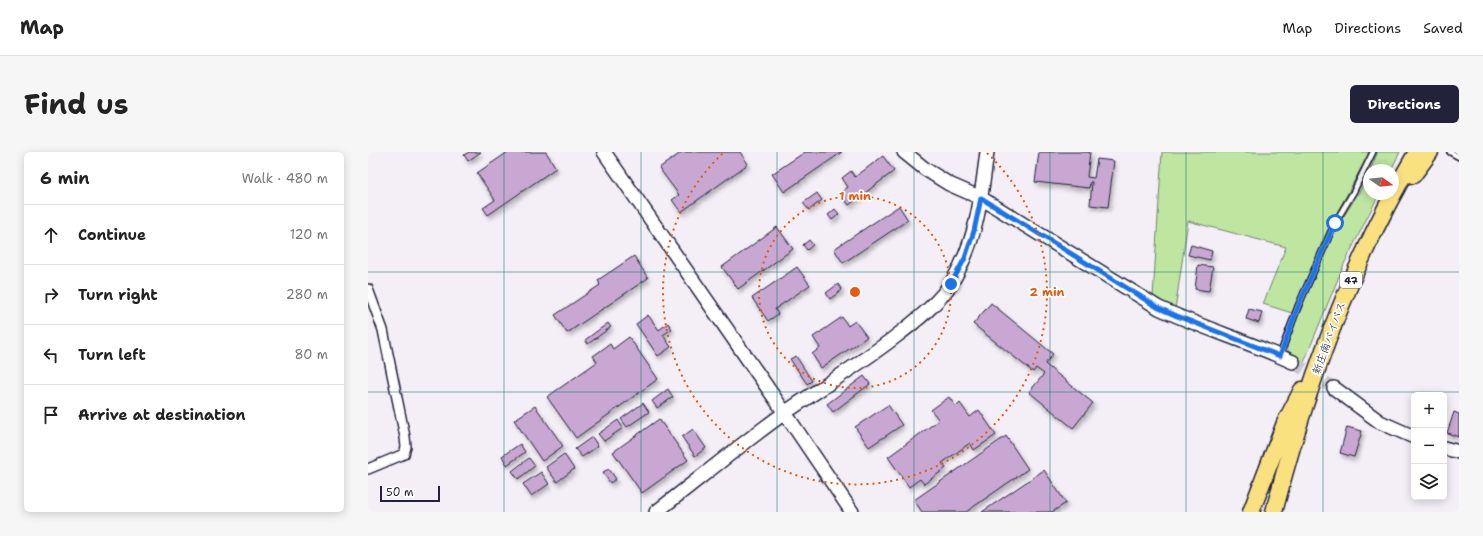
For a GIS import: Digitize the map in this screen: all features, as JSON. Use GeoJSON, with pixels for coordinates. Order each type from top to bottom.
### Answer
{"type":"FeatureCollection","features":[{"type":"Feature","properties":{"kind":"highway","name":"新庄南バイパス"},"geometry":{"type":"LineString","coordinates":[[1274,512],[1288,456],[1325,347],[1351,280],[1411,159],[1416,152]]}},
{"type":"Feature","properties":{"kind":"highway"},"geometry":{"type":"LineString","coordinates":[[1383,215],[1430,152]]}},
{"type":"Feature","properties":{"kind":"highway"},"geometry":{"type":"LineString","coordinates":[[1251,512],[1285,423],[1325,347]]}},
{"type":"Feature","properties":{"kind":"highway"},"geometry":{"type":"LineString","coordinates":[[1282,512],[1288,456]]}},
{"type":"Feature","properties":{"kind":"street"},"geometry":{"type":"LineString","coordinates":[[604,152],[852,512]]}},
{"type":"Feature","properties":{"kind":"street"},"geometry":{"type":"LineString","coordinates":[[904,152],[925,169],[949,184],[981,198],[1159,308],[1293,362]]}},
{"type":"Feature","properties":{"kind":"street"},"geometry":{"type":"LineString","coordinates":[[656,512],[785,413],[867,358],[915,322],[935,302],[951,284],[965,258],[974,231],[981,198],[987,152]]}},
{"type":"Feature","properties":{"kind":"street"},"geometry":{"type":"LineString","coordinates":[[368,289],[383,330],[406,447],[404,454],[368,469]]}},
{"type":"Feature","properties":{"kind":"street"},"geometry":{"type":"LineString","coordinates":[[1334,388],[1380,422],[1411,436]]}},
{"type":"Feature","properties":{"kind":"street"},"geometry":{"type":"LineString","coordinates":[[1447,449],[1459,452]]}},
{"type":"Feature","properties":{"kind":"lane"},"geometry":{"type":"LineString","coordinates":[[1280,356],[1299,304],[1335,223],[1354,191],[1374,152]]}},
{"type":"Feature","properties":{"kind":"lane"},"geometry":{"type":"LineString","coordinates":[[1450,152],[1459,157]]}},
{"type":"Feature","properties":{"kind":"green space"},"geometry":{"type":"Polygon","coordinates":[[[1162,152],[1370,152],[1327,231],[1292,313],[1263,304],[1286,247],[1188,221],[1175,310],[1153,297],[1162,152]]]}},
{"type":"Feature","properties":{"kind":"green space"},"geometry":{"type":"Polygon","coordinates":[[[1378,152],[1400,152],[1394,164],[1373,164],[1378,152]]]}},
{"type":"Feature","properties":{"kind":"green space"},"geometry":{"type":"Polygon","coordinates":[[[1363,185],[1363,200],[1376,200],[1344,264],[1304,362],[1290,354],[1287,344],[1288,339],[1336,228],[1363,185]]]}},
{"type":"Feature","properties":{"kind":"building"},"geometry":{"type":"Polygon","coordinates":[[[469,152],[481,152],[468,161],[464,155],[469,152]]]}},
{"type":"Feature","properties":{"kind":"building"},"geometry":{"type":"Polygon","coordinates":[[[508,152],[546,152],[556,168],[488,215],[483,208],[495,200],[477,173],[508,152]]]}},
{"type":"Feature","properties":{"kind":"building"},"geometry":{"type":"Polygon","coordinates":[[[682,152],[740,152],[748,164],[681,212],[672,200],[679,195],[659,168],[682,152]]]}},
{"type":"Feature","properties":{"kind":"building"},"geometry":{"type":"Polygon","coordinates":[[[805,152],[842,152],[784,192],[772,174],[805,152]]]}},
{"type":"Feature","properties":{"kind":"building"},"geometry":{"type":"Polygon","coordinates":[[[1039,152],[1090,152],[1087,177],[1094,178],[1097,159],[1114,161],[1108,207],[1090,205],[1092,182],[1090,182],[1089,188],[1035,182],[1039,152]]]}},
{"type":"Feature","properties":{"kind":"building"},"geometry":{"type":"Polygon","coordinates":[[[883,156],[894,171],[849,205],[840,193],[848,187],[842,178],[851,171],[855,177],[883,156]]]}},
{"type":"Feature","properties":{"kind":"building"},"geometry":{"type":"Polygon","coordinates":[[[817,193],[822,200],[809,210],[803,203],[817,193]]]}},
{"type":"Feature","properties":{"kind":"building"},"geometry":{"type":"Polygon","coordinates":[[[899,206],[908,220],[843,263],[834,249],[899,206]]]}},
{"type":"Feature","properties":{"kind":"building"},"geometry":{"type":"Polygon","coordinates":[[[835,209],[839,214],[832,220],[828,215],[835,209]]]}},
{"type":"Feature","properties":{"kind":"building"},"geometry":{"type":"Polygon","coordinates":[[[777,227],[793,249],[738,289],[722,267],[777,227]]]}},
{"type":"Feature","properties":{"kind":"building"},"geometry":{"type":"Polygon","coordinates":[[[809,240],[813,245],[807,250],[803,245],[809,240]]]}},
{"type":"Feature","properties":{"kind":"building"},"geometry":{"type":"Polygon","coordinates":[[[1191,245],[1212,251],[1210,260],[1188,255],[1191,245]]]}},
{"type":"Feature","properties":{"kind":"building"},"geometry":{"type":"Polygon","coordinates":[[[634,256],[648,278],[567,333],[555,315],[600,285],[598,280],[634,256]]]}},
{"type":"Feature","properties":{"kind":"building"},"geometry":{"type":"Polygon","coordinates":[[[1198,265],[1213,267],[1209,291],[1195,289],[1198,265]]]}},
{"type":"Feature","properties":{"kind":"building"},"geometry":{"type":"Polygon","coordinates":[[[797,267],[810,285],[775,309],[778,314],[768,321],[752,298],[797,267]]]}},
{"type":"Feature","properties":{"kind":"building"},"geometry":{"type":"Polygon","coordinates":[[[838,284],[842,290],[830,299],[826,293],[838,284]]]}},
{"type":"Feature","properties":{"kind":"building"},"geometry":{"type":"Polygon","coordinates":[[[991,303],[1053,354],[1045,364],[1093,403],[1073,428],[1029,392],[1044,374],[1036,368],[1033,372],[973,324],[991,303]]]}},
{"type":"Feature","properties":{"kind":"building"},"geometry":{"type":"Polygon","coordinates":[[[1249,309],[1262,312],[1259,323],[1246,319],[1249,309]]]}},
{"type":"Feature","properties":{"kind":"building"},"geometry":{"type":"Polygon","coordinates":[[[648,315],[659,330],[668,323],[672,329],[663,335],[671,347],[658,356],[636,324],[648,315]]]}},
{"type":"Feature","properties":{"kind":"building"},"geometry":{"type":"Polygon","coordinates":[[[842,317],[848,326],[855,321],[867,337],[821,368],[812,354],[820,348],[813,337],[842,317]]]}},
{"type":"Feature","properties":{"kind":"building"},"geometry":{"type":"Polygon","coordinates":[[[608,323],[611,327],[588,344],[585,340],[608,323]]]}},
{"type":"Feature","properties":{"kind":"building"},"geometry":{"type":"Polygon","coordinates":[[[629,337],[658,379],[576,438],[547,397],[597,362],[593,356],[610,344],[613,349],[629,337]]]}},
{"type":"Feature","properties":{"kind":"building"},"geometry":{"type":"Polygon","coordinates":[[[796,356],[812,381],[807,384],[790,359],[796,356]]]}},
{"type":"Feature","properties":{"kind":"building"},"geometry":{"type":"Polygon","coordinates":[[[864,376],[870,384],[833,412],[827,404],[864,376]]]}},
{"type":"Feature","properties":{"kind":"building"},"geometry":{"type":"Polygon","coordinates":[[[668,389],[673,397],[657,408],[652,401],[668,389]]]}},
{"type":"Feature","properties":{"kind":"building"},"geometry":{"type":"Polygon","coordinates":[[[949,397],[956,407],[960,403],[970,417],[979,410],[996,435],[974,450],[970,443],[942,463],[946,468],[924,484],[920,479],[909,487],[888,457],[939,420],[931,410],[949,397]]]}},
{"type":"Feature","properties":{"kind":"building"},"geometry":{"type":"Polygon","coordinates":[[[643,403],[649,412],[627,427],[621,419],[643,403]]]}},
{"type":"Feature","properties":{"kind":"building"},"geometry":{"type":"Polygon","coordinates":[[[888,405],[902,425],[869,447],[855,427],[888,405]]]}},
{"type":"Feature","properties":{"kind":"building"},"geometry":{"type":"Polygon","coordinates":[[[535,406],[563,446],[542,461],[514,420],[535,406]]]}},
{"type":"Feature","properties":{"kind":"building"},"geometry":{"type":"Polygon","coordinates":[[[1454,412],[1459,414],[1459,437],[1447,433],[1454,412]]]}},
{"type":"Feature","properties":{"kind":"building"},"geometry":{"type":"Polygon","coordinates":[[[659,419],[688,460],[642,493],[613,452],[659,419]]]}},
{"type":"Feature","properties":{"kind":"building"},"geometry":{"type":"Polygon","coordinates":[[[618,420],[623,428],[604,441],[598,434],[618,420]]]}},
{"type":"Feature","properties":{"kind":"building"},"geometry":{"type":"Polygon","coordinates":[[[1347,427],[1362,431],[1354,457],[1340,453],[1347,427]]]}},
{"type":"Feature","properties":{"kind":"building"},"geometry":{"type":"Polygon","coordinates":[[[693,429],[706,448],[695,456],[682,437],[693,429]]]}},
{"type":"Feature","properties":{"kind":"building"},"geometry":{"type":"Polygon","coordinates":[[[1006,436],[1028,469],[966,512],[922,512],[914,500],[1006,436]]]}},
{"type":"Feature","properties":{"kind":"building"},"geometry":{"type":"Polygon","coordinates":[[[592,437],[598,446],[582,457],[575,449],[592,437]]]}},
{"type":"Feature","properties":{"kind":"building"},"geometry":{"type":"Polygon","coordinates":[[[520,444],[525,452],[507,465],[502,456],[520,444]]]}},
{"type":"Feature","properties":{"kind":"building"},"geometry":{"type":"Polygon","coordinates":[[[564,454],[574,469],[557,482],[546,467],[564,454]]]}},
{"type":"Feature","properties":{"kind":"building"},"geometry":{"type":"Polygon","coordinates":[[[529,458],[535,466],[518,479],[512,471],[529,458]]]}},
{"type":"Feature","properties":{"kind":"building"},"geometry":{"type":"Polygon","coordinates":[[[609,469],[616,479],[610,483],[603,472],[609,469]]]}},
{"type":"Feature","properties":{"kind":"building"},"geometry":{"type":"Polygon","coordinates":[[[1044,470],[1066,503],[1052,512],[982,512],[1044,470]]]}},
{"type":"Feature","properties":{"kind":"building"},"geometry":{"type":"Polygon","coordinates":[[[541,472],[549,484],[531,496],[523,484],[541,472]]]}},
{"type":"Feature","properties":{"kind":"tunnel"},"geometry":{"type":"LineString","coordinates":[[1293,362],[1334,388]]}},
{"type":"Feature","properties":{"kind":"route"},"geometry":{"type":"LineString","coordinates":[[951,284],[965,258],[974,231],[981,198],[1159,308],[1280,356],[1283,344],[1299,304],[1335,223]]}}]}
